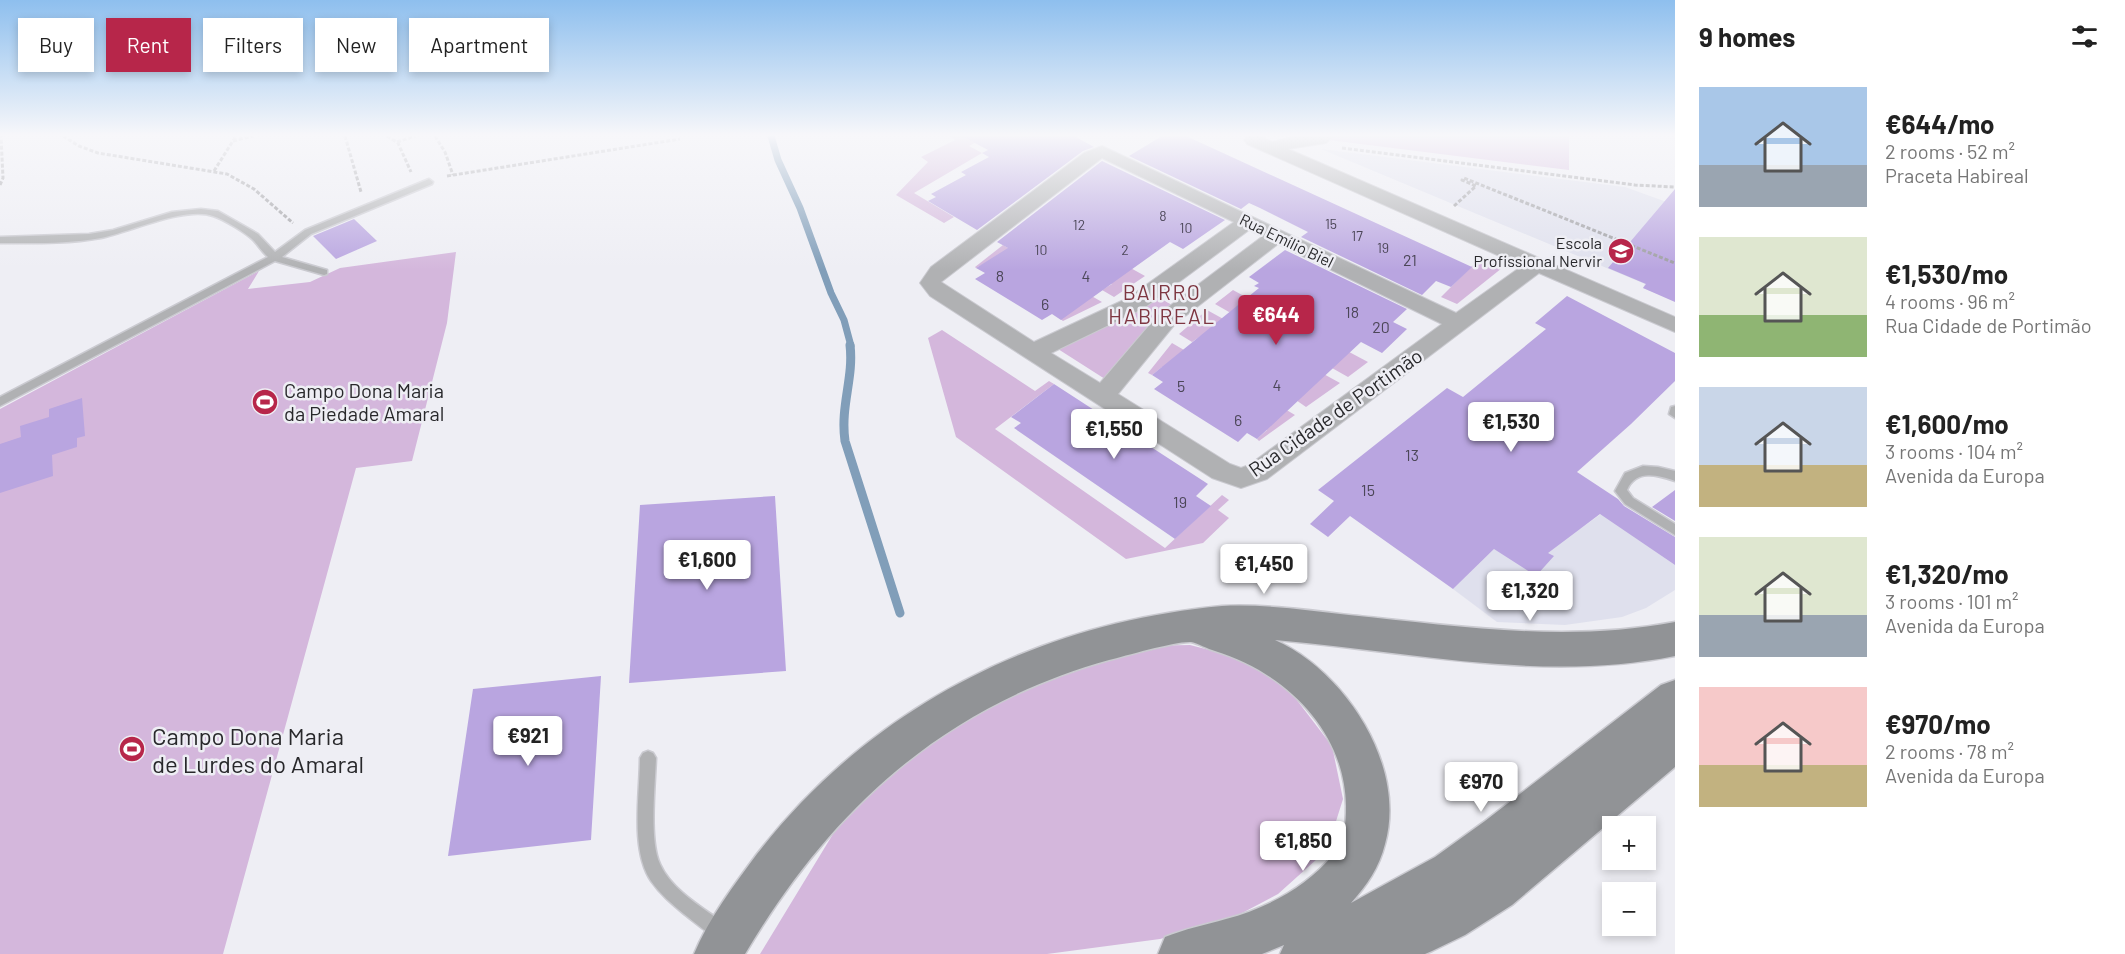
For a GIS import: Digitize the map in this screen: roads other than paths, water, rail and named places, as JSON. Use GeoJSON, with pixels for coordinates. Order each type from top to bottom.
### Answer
{"type":"FeatureCollection","features":[{"type":"Feature","properties":{"kind":"main road"},"geometry":{"type":"LineString","coordinates":[[723,945],[776,867],[825,808],[875,759],[940,712],[1005,679],[1089,648],[1179,626],[1233,622],[1530,650],[1604,650],[1675,639]]}},
{"type":"Feature","properties":{"kind":"main road"},"geometry":{"type":"LineString","coordinates":[[1144,635],[1184,631],[1206,632],[1227,637],[1250,645],[1296,673],[1318,692],[1337,714],[1352,739],[1361,766],[1366,794],[1368,822],[1364,847],[1352,869],[1333,889],[1311,905],[1261,931],[1182,954]]}},
{"type":"Feature","properties":{"kind":"main road"},"geometry":{"type":"LineString","coordinates":[[1304,954],[1412,896],[1460,867],[1675,698]]}},
{"type":"Feature","properties":{"kind":"main road"},"geometry":{"type":"LineString","coordinates":[[1415,954],[1675,741]]}},
{"type":"Feature","properties":{"kind":"main road"},"geometry":{"type":"LineString","coordinates":[[1363,954],[1411,937],[1446,921],[1496,889]]}},
{"type":"Feature","properties":{"kind":"street","name":"Rua Cidade de Portimão"},"geometry":{"type":"LineString","coordinates":[[1060,181],[931,279],[930,283],[934,289],[1221,471],[1237,477],[1248,477],[1258,472],[1536,265]]}},
{"type":"Feature","properties":{"kind":"street","name":"Rua Emílio Biel"},"geometry":{"type":"LineString","coordinates":[[1165,181],[1458,323]]}},
{"type":"Feature","properties":{"kind":"street"},"geometry":{"type":"LineString","coordinates":[[1344,181],[1675,325]]}},
{"type":"Feature","properties":{"kind":"street"},"geometry":{"type":"LineString","coordinates":[[1033,352],[1136,303],[1248,221]]}},
{"type":"Feature","properties":{"kind":"street"},"geometry":{"type":"LineString","coordinates":[[1103,396],[1167,319],[1277,235]]}},
{"type":"Feature","properties":{"kind":"lane"},"geometry":{"type":"LineString","coordinates":[[0,402],[275,257],[305,233],[429,182]]}},
{"type":"Feature","properties":{"kind":"lane"},"geometry":{"type":"LineString","coordinates":[[0,240],[79,238],[190,212],[208,212],[214,213],[255,236],[275,257],[324,272]]}},
{"type":"Feature","properties":{"kind":"lane"},"geometry":{"type":"LineString","coordinates":[[1675,476],[1654,470],[1641,470],[1631,473],[1624,481],[1622,491],[1629,501],[1675,530]]}},
{"type":"Feature","properties":{"kind":"lane"},"geometry":{"type":"LineString","coordinates":[[648,758],[647,849],[651,867],[660,880],[723,945]]}},
{"type":"Feature","properties":{"kind":"waterway"},"geometry":{"type":"LineString","coordinates":[[787,181],[800,208],[831,293],[844,320],[851,346]]}},
{"type":"Feature","properties":{"kind":"waterway"},"geometry":{"type":"LineString","coordinates":[[850,345],[850,369],[844,416],[845,441],[900,613]]}},
{"type":"Feature","properties":{"kind":"place","name":"Escola Profissional Nervir"},"geometry":{"type":"Point","coordinates":[1621,251]}},
{"type":"Feature","properties":{"kind":"place","name":"Campo Dona Maria da Piedade Amaral"},"geometry":{"type":"Point","coordinates":[265,402]}},
{"type":"Feature","properties":{"kind":"place","name":"Campo Dona Maria de Lurdes do Amaral"},"geometry":{"type":"Point","coordinates":[132,749]}},
{"type":"Feature","properties":{"kind":"district","name":"BAIRRO HABIREAL"},"geometry":{"type":"Point","coordinates":[1162,303]}}]}
